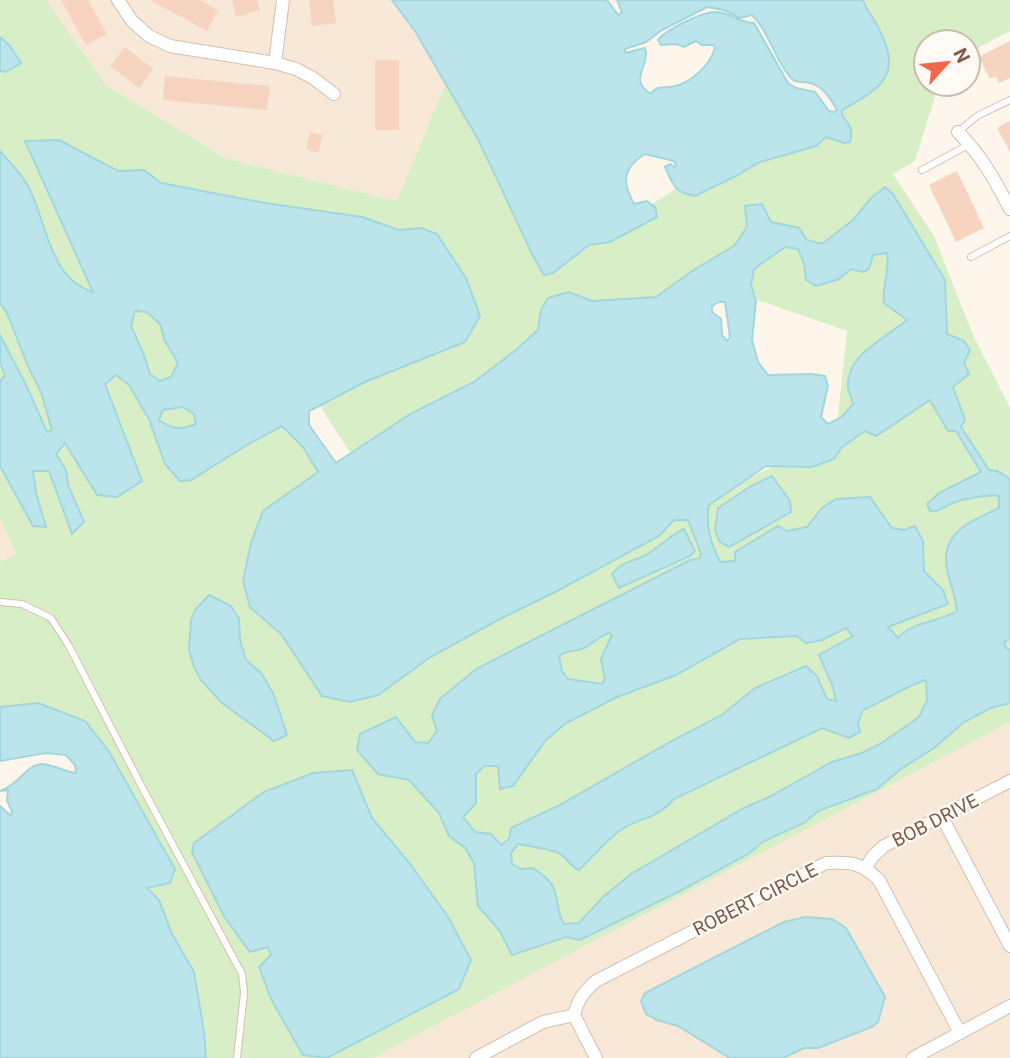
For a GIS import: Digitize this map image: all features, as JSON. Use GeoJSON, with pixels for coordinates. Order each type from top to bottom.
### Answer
{"type":"FeatureCollection","features":[{"type":"Feature","properties":{"kind":"street"},"geometry":{"type":"LineString","coordinates":[[118,0],[132,21],[149,36],[170,46],[275,63],[296,69],[334,94]]}},
{"type":"Feature","properties":{"kind":"street"},"geometry":{"type":"LineString","coordinates":[[275,63],[283,0]]}},
{"type":"Feature","properties":{"kind":"street"},"geometry":{"type":"LineString","coordinates":[[958,132],[993,174],[1010,209]]}},
{"type":"Feature","properties":{"kind":"street","name":"BOB DRIVE"},"geometry":{"type":"LineString","coordinates":[[866,867],[884,846],[1010,781]]}},
{"type":"Feature","properties":{"kind":"street"},"geometry":{"type":"LineString","coordinates":[[942,817],[1010,946]]}},
{"type":"Feature","properties":{"kind":"street","name":"ROBERT CIRCLE"},"geometry":{"type":"LineString","coordinates":[[574,1015],[584,991],[596,981],[807,872],[826,863],[845,862],[866,867]]}},
{"type":"Feature","properties":{"kind":"street"},"geometry":{"type":"LineString","coordinates":[[866,867],[887,892],[960,1032]]}},
{"type":"Feature","properties":{"kind":"street"},"geometry":{"type":"LineString","coordinates":[[913,1058],[1010,1006]]}},
{"type":"Feature","properties":{"kind":"street"},"geometry":{"type":"LineString","coordinates":[[476,1058],[543,1023],[574,1015],[596,1058]]}},
{"type":"Feature","properties":{"kind":"lane"},"geometry":{"type":"LineString","coordinates":[[958,132],[977,116],[1010,100]]}},
{"type":"Feature","properties":{"kind":"lane"},"geometry":{"type":"LineString","coordinates":[[922,170],[970,144]]}},
{"type":"Feature","properties":{"kind":"lane"},"geometry":{"type":"LineString","coordinates":[[971,257],[1010,236]]}},
{"type":"Feature","properties":{"kind":"lane"},"geometry":{"type":"LineString","coordinates":[[0,602],[22,604],[51,618],[69,646],[242,974],[244,993],[237,1058]]}},
{"type":"Feature","properties":{"kind":"shaded area"},"geometry":{"type":"Polygon","coordinates":[[[46,0],[420,0],[454,63],[397,201],[225,158],[106,85],[46,0]]]}},
{"type":"Feature","properties":{"kind":"shaded area"},"geometry":{"type":"Polygon","coordinates":[[[0,519],[16,554],[0,562],[0,519]]]}},
{"type":"Feature","properties":{"kind":"shaded area"},"geometry":{"type":"Polygon","coordinates":[[[1010,722],[1010,1058],[373,1058],[1010,722]]]}},
{"type":"Feature","properties":{"kind":"green space"},"geometry":{"type":"Polygon","coordinates":[[[0,0],[46,0],[106,85],[225,158],[397,201],[454,63],[553,273],[589,245],[683,184],[743,156],[788,146],[836,125],[840,102],[883,65],[846,0],[1010,0],[1010,31],[982,46],[982,28],[912,28],[912,98],[935,98],[915,161],[893,174],[934,236],[974,337],[1010,408],[1010,722],[373,1058],[170,1058],[131,884],[166,871],[81,730],[37,713],[0,725],[0,562],[16,554],[0,519],[0,454],[7,467],[44,459],[15,390],[0,397],[0,290],[102,492],[142,481],[95,384],[115,364],[123,317],[145,300],[186,350],[210,421],[195,463],[282,426],[303,447],[318,472],[256,542],[245,590],[291,638],[326,690],[836,435],[847,331],[714,285],[679,305],[579,330],[362,471],[310,391],[455,316],[411,245],[72,195],[120,294],[54,303],[0,203],[0,0]],[[351,771],[208,854],[271,928],[316,1056],[449,980],[347,817],[351,771]]]}},
{"type":"Feature","properties":{"kind":"water"},"geometry":{"type":"Polygon","coordinates":[[[392,0],[607,0],[618,15],[622,12],[617,0],[863,0],[886,45],[889,58],[884,79],[877,87],[842,110],[851,130],[850,142],[844,143],[826,137],[816,146],[760,162],[695,196],[678,190],[672,183],[665,167],[670,164],[676,166],[674,161],[645,154],[628,170],[627,189],[634,204],[647,201],[655,207],[657,217],[610,242],[589,245],[553,273],[544,275],[479,141],[415,31],[392,0]],[[707,7],[662,30],[646,42],[625,49],[625,53],[645,48],[640,78],[644,89],[651,94],[659,88],[682,84],[700,72],[713,54],[714,45],[702,45],[696,41],[684,47],[676,44],[661,45],[658,40],[669,31],[695,18],[711,12],[721,12],[754,23],[788,83],[796,88],[815,92],[829,111],[837,110],[819,87],[790,77],[752,15],[740,18],[724,10],[707,7]]]}},
{"type":"Feature","properties":{"kind":"water"},"geometry":{"type":"Polygon","coordinates":[[[0,37],[10,46],[21,63],[6,72],[0,71],[0,37]]]}},
{"type":"Feature","properties":{"kind":"water"},"geometry":{"type":"Polygon","coordinates":[[[59,140],[118,171],[144,170],[161,183],[265,203],[362,217],[399,230],[421,228],[437,234],[466,278],[480,316],[465,342],[365,382],[309,411],[309,425],[336,463],[410,414],[474,382],[516,350],[538,330],[541,310],[548,298],[569,292],[592,301],[656,297],[734,246],[747,227],[745,206],[762,204],[771,222],[799,228],[807,240],[822,244],[853,220],[871,198],[885,187],[893,194],[945,280],[947,334],[964,341],[970,350],[964,363],[969,374],[953,387],[965,420],[961,427],[989,470],[997,471],[1010,479],[1010,639],[1004,642],[1010,650],[1010,703],[991,708],[964,722],[934,748],[901,769],[877,789],[818,811],[804,823],[764,841],[748,854],[680,891],[580,940],[566,937],[512,955],[500,931],[478,906],[474,863],[465,848],[449,836],[439,813],[409,780],[378,774],[357,750],[360,734],[396,717],[415,742],[428,743],[437,731],[432,715],[440,699],[476,669],[690,560],[700,558],[701,554],[688,520],[674,520],[659,536],[429,658],[378,695],[350,702],[322,696],[281,634],[250,607],[243,581],[251,543],[263,511],[318,472],[303,447],[282,426],[191,480],[180,481],[165,464],[149,419],[129,385],[116,375],[105,384],[142,481],[117,497],[97,495],[65,443],[56,454],[66,470],[68,485],[84,522],[72,534],[49,471],[33,471],[46,527],[33,526],[0,466],[0,381],[5,376],[0,362],[0,335],[47,432],[52,430],[41,392],[7,313],[0,303],[0,151],[27,185],[52,249],[67,276],[93,292],[25,141],[59,140]],[[785,247],[754,269],[751,285],[756,301],[752,340],[758,362],[768,375],[825,376],[828,386],[821,417],[828,424],[842,417],[853,404],[848,388],[853,366],[868,348],[907,320],[884,303],[887,253],[873,255],[869,269],[863,272],[851,269],[839,279],[816,286],[806,280],[798,249],[785,247]],[[725,302],[712,306],[712,312],[721,319],[722,335],[727,341],[730,337],[725,302]],[[135,311],[131,326],[150,374],[160,381],[171,377],[178,363],[165,341],[160,324],[147,312],[135,311]],[[930,400],[876,436],[865,431],[842,447],[834,459],[812,467],[766,466],[709,505],[708,527],[720,562],[735,561],[735,552],[778,526],[787,531],[807,527],[822,508],[836,499],[870,497],[892,528],[904,530],[915,526],[923,541],[924,571],[943,590],[948,604],[888,627],[898,638],[911,628],[957,611],[948,574],[947,548],[967,524],[999,508],[999,496],[969,498],[930,511],[927,504],[939,493],[981,472],[956,431],[948,431],[930,400]],[[183,407],[163,410],[159,420],[177,428],[196,424],[194,414],[183,407]],[[846,628],[822,640],[806,643],[797,636],[740,639],[676,675],[617,697],[566,723],[545,741],[513,786],[500,789],[498,766],[484,766],[476,774],[476,803],[463,817],[475,832],[491,834],[501,845],[509,839],[511,828],[558,806],[722,715],[755,688],[806,666],[817,676],[827,699],[836,701],[819,655],[853,636],[846,628]],[[609,633],[582,649],[559,656],[562,671],[568,679],[602,684],[605,679],[601,659],[612,635],[609,633]],[[926,680],[863,710],[858,723],[860,732],[849,738],[822,728],[674,799],[660,812],[618,832],[579,870],[559,853],[518,844],[511,853],[512,864],[521,869],[533,868],[545,877],[554,889],[564,924],[579,923],[603,897],[631,874],[744,808],[832,762],[862,753],[880,744],[919,717],[927,700],[926,680]]]}},
{"type":"Feature","properties":{"kind":"water"},"geometry":{"type":"Polygon","coordinates":[[[772,476],[790,501],[791,512],[729,547],[719,541],[715,529],[718,508],[751,486],[772,476]]]}},
{"type":"Feature","properties":{"kind":"water"},"geometry":{"type":"Polygon","coordinates":[[[684,529],[695,551],[690,556],[619,588],[612,574],[616,570],[646,555],[684,529]]]}},
{"type":"Feature","properties":{"kind":"water"},"geometry":{"type":"Polygon","coordinates":[[[209,595],[231,606],[239,619],[240,640],[246,660],[261,673],[273,693],[287,735],[274,741],[222,703],[201,680],[189,649],[191,621],[195,610],[209,595]]]}},
{"type":"Feature","properties":{"kind":"water"},"geometry":{"type":"Polygon","coordinates":[[[38,703],[85,721],[108,750],[175,869],[170,883],[147,888],[159,900],[172,934],[194,972],[206,1058],[0,1058],[0,806],[11,816],[12,812],[7,800],[8,790],[0,791],[37,765],[43,764],[76,773],[75,765],[66,755],[46,753],[0,761],[0,707],[38,703]]]}},
{"type":"Feature","properties":{"kind":"water"},"geometry":{"type":"Polygon","coordinates":[[[352,770],[372,818],[411,865],[448,917],[471,960],[459,989],[327,1058],[303,1055],[272,1001],[259,967],[271,955],[268,947],[250,952],[225,918],[192,852],[194,843],[264,792],[313,773],[352,770]]]}},
{"type":"Feature","properties":{"kind":"water"},"geometry":{"type":"Polygon","coordinates":[[[805,917],[832,919],[846,928],[885,997],[878,1022],[872,1027],[818,1048],[804,1048],[783,1058],[730,1058],[678,1026],[646,1014],[641,1001],[645,993],[784,922],[805,917]]]}},
{"type":"Feature","properties":{"kind":"building"},"geometry":{"type":"Polygon","coordinates":[[[61,0],[88,0],[107,34],[86,45],[61,0]]]}},
{"type":"Feature","properties":{"kind":"building"},"geometry":{"type":"Polygon","coordinates":[[[150,0],[200,0],[218,10],[207,31],[150,0]]]}},
{"type":"Feature","properties":{"kind":"building"},"geometry":{"type":"Polygon","coordinates":[[[232,0],[257,0],[260,10],[236,17],[232,0]]]}},
{"type":"Feature","properties":{"kind":"building"},"geometry":{"type":"Polygon","coordinates":[[[309,0],[333,0],[336,23],[312,26],[309,0]]]}},
{"type":"Feature","properties":{"kind":"building"},"geometry":{"type":"Polygon","coordinates":[[[1010,41],[1010,78],[999,83],[996,76],[990,79],[982,63],[982,55],[1010,41]]]}},
{"type":"Feature","properties":{"kind":"building"},"geometry":{"type":"Polygon","coordinates":[[[125,47],[153,69],[139,88],[110,66],[125,47]]]}},
{"type":"Feature","properties":{"kind":"building"},"geometry":{"type":"Polygon","coordinates":[[[375,60],[399,60],[399,130],[375,130],[375,60]]]}},
{"type":"Feature","properties":{"kind":"building"},"geometry":{"type":"Polygon","coordinates":[[[165,76],[270,86],[267,110],[163,100],[165,76]]]}},
{"type":"Feature","properties":{"kind":"building"},"geometry":{"type":"Polygon","coordinates":[[[1010,121],[1010,152],[997,128],[1010,121]]]}},
{"type":"Feature","properties":{"kind":"building"},"geometry":{"type":"Polygon","coordinates":[[[310,132],[323,135],[318,153],[306,149],[310,132]]]}},
{"type":"Feature","properties":{"kind":"building"},"geometry":{"type":"Polygon","coordinates":[[[957,171],[984,228],[956,242],[929,185],[957,171]]]}}]}
